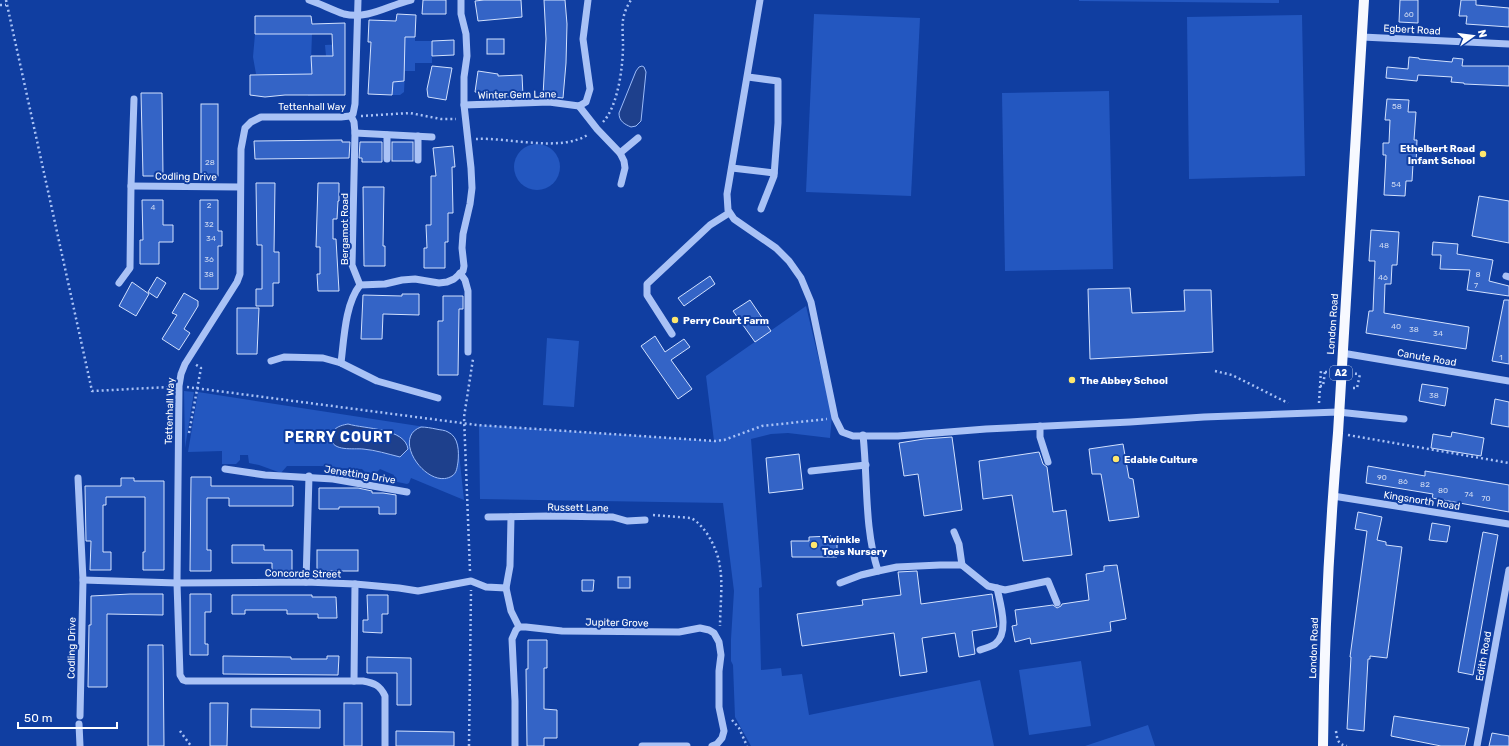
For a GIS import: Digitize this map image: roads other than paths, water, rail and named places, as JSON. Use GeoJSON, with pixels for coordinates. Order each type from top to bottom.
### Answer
{"type":"FeatureCollection","features":[{"type":"Feature","properties":{"kind":"main road","name":"London Road"},"geometry":{"type":"LineString","coordinates":[[1323,746],[1325,653],[1333,496],[1364,0]]}},
{"type":"Feature","properties":{"kind":"street"},"geometry":{"type":"LineString","coordinates":[[309,0],[343,13],[358,15],[374,13],[411,0]]}},
{"type":"Feature","properties":{"kind":"street","name":"Tettenhall Way"},"geometry":{"type":"LineString","coordinates":[[358,0],[355,104],[352,115],[266,116],[251,122],[245,128],[243,134],[240,187],[240,274],[237,282],[188,360],[181,374],[179,386],[177,583],[180,675],[183,680],[354,681],[373,683],[382,689],[385,696],[385,746]]}},
{"type":"Feature","properties":{"kind":"street","name":"Winter Gem Lane"},"geometry":{"type":"LineString","coordinates":[[460,274],[464,266],[462,234],[470,204],[472,188],[464,105],[464,77],[467,56],[466,34],[461,14],[461,0]]}},
{"type":"Feature","properties":{"kind":"street"},"geometry":{"type":"LineString","coordinates":[[588,0],[583,39],[590,89],[586,102],[578,106],[620,153],[624,160],[625,168],[621,184]]}},
{"type":"Feature","properties":{"kind":"street"},"geometry":{"type":"LineString","coordinates":[[760,0],[727,198],[729,213],[738,224],[776,248],[789,261],[801,278],[811,302],[835,418],[842,432],[853,436],[898,436],[1204,417],[1338,412],[1404,419]]}},
{"type":"Feature","properties":{"kind":"street","name":"Egbert Road"},"geometry":{"type":"LineString","coordinates":[[1362,37],[1509,44]]}},
{"type":"Feature","properties":{"kind":"street"},"geometry":{"type":"LineString","coordinates":[[748,77],[778,81],[778,123],[774,176],[761,209]]}},
{"type":"Feature","properties":{"kind":"street"},"geometry":{"type":"LineString","coordinates":[[120,283],[130,268],[134,99]]}},
{"type":"Feature","properties":{"kind":"street","name":"Winter Gem Lane"},"geometry":{"type":"LineString","coordinates":[[464,105],[549,102],[578,106]]}},
{"type":"Feature","properties":{"kind":"street","name":"Bergamot Road"},"geometry":{"type":"LineString","coordinates":[[352,115],[355,133],[352,265],[360,285]]}},
{"type":"Feature","properties":{"kind":"street"},"geometry":{"type":"LineString","coordinates":[[355,133],[432,137]]}},
{"type":"Feature","properties":{"kind":"street"},"geometry":{"type":"LineString","coordinates":[[387,159],[388,135]]}},
{"type":"Feature","properties":{"kind":"street"},"geometry":{"type":"LineString","coordinates":[[418,136],[418,160]]}},
{"type":"Feature","properties":{"kind":"street"},"geometry":{"type":"LineString","coordinates":[[620,153],[638,138]]}},
{"type":"Feature","properties":{"kind":"street"},"geometry":{"type":"LineString","coordinates":[[732,168],[774,173]]}},
{"type":"Feature","properties":{"kind":"street","name":"Codling Drive"},"geometry":{"type":"LineString","coordinates":[[131,186],[240,187]]}},
{"type":"Feature","properties":{"kind":"street"},"geometry":{"type":"LineString","coordinates":[[672,334],[647,295],[647,284],[710,225],[729,213]]}},
{"type":"Feature","properties":{"kind":"street"},"geometry":{"type":"LineString","coordinates":[[341,363],[350,305],[354,292],[360,285],[386,284],[402,280],[415,279],[439,283],[454,279],[460,274],[465,280],[468,291],[468,352]]}},
{"type":"Feature","properties":{"kind":"street","name":"Canute Road"},"geometry":{"type":"LineString","coordinates":[[1342,353],[1509,381]]}},
{"type":"Feature","properties":{"kind":"street"},"geometry":{"type":"LineString","coordinates":[[271,361],[284,357],[323,358],[341,363],[378,380],[438,398]]}},
{"type":"Feature","properties":{"kind":"street"},"geometry":{"type":"LineString","coordinates":[[1040,426],[1040,437],[1048,462]]}},
{"type":"Feature","properties":{"kind":"street"},"geometry":{"type":"LineString","coordinates":[[863,436],[866,465],[868,520],[872,553],[878,571]]}},
{"type":"Feature","properties":{"kind":"street"},"geometry":{"type":"LineString","coordinates":[[811,470],[866,465]]}},
{"type":"Feature","properties":{"kind":"street","name":"Jenetting Drive"},"geometry":{"type":"LineString","coordinates":[[226,469],[265,475],[309,476],[345,480],[407,492]]}},
{"type":"Feature","properties":{"kind":"street","name":"Jenetting Drive"},"geometry":{"type":"LineString","coordinates":[[306,582],[309,476]]}},
{"type":"Feature","properties":{"kind":"street","name":"Codling Drive"},"geometry":{"type":"LineString","coordinates":[[78,478],[82,580],[80,716]]}},
{"type":"Feature","properties":{"kind":"street","name":"Kingsnorth Road"},"geometry":{"type":"LineString","coordinates":[[1333,496],[1509,524]]}},
{"type":"Feature","properties":{"kind":"street","name":"Russett Lane"},"geometry":{"type":"LineString","coordinates":[[488,517],[612,517],[626,521],[647,517]]}},
{"type":"Feature","properties":{"kind":"street"},"geometry":{"type":"LineString","coordinates":[[511,517],[510,566],[506,588],[511,611],[519,627],[513,633],[512,639],[515,701],[515,746]]}},
{"type":"Feature","properties":{"kind":"street"},"geometry":{"type":"LineString","coordinates":[[954,532],[959,544],[962,565]]}},
{"type":"Feature","properties":{"kind":"street"},"geometry":{"type":"LineString","coordinates":[[840,583],[861,575],[897,567],[940,564],[962,565],[988,586],[1005,590],[1048,581],[1057,603]]}},
{"type":"Feature","properties":{"kind":"street","name":"Edith Road"},"geometry":{"type":"LineString","coordinates":[[1477,746],[1509,570]]}},
{"type":"Feature","properties":{"kind":"street"},"geometry":{"type":"LineString","coordinates":[[82,580],[177,583]]}},
{"type":"Feature","properties":{"kind":"street"},"geometry":{"type":"LineString","coordinates":[[354,681],[355,584],[418,591],[471,581],[486,587],[506,588]]}},
{"type":"Feature","properties":{"kind":"street","name":"Concorde Street"},"geometry":{"type":"LineString","coordinates":[[177,583],[306,582],[355,584]]}},
{"type":"Feature","properties":{"kind":"street"},"geometry":{"type":"LineString","coordinates":[[980,650],[996,644],[1002,632],[1004,620],[997,588]]}},
{"type":"Feature","properties":{"kind":"street","name":"Jupiter Grove"},"geometry":{"type":"LineString","coordinates":[[519,627],[533,627],[562,631],[679,632],[700,628],[709,630],[716,636],[719,642],[721,655],[719,671],[719,707],[724,735],[717,744],[712,746]]}},
{"type":"Feature","properties":{"kind":"street"},"geometry":{"type":"LineString","coordinates":[[79,724],[80,746]]}},
{"type":"Feature","properties":{"kind":"street"},"geometry":{"type":"LineString","coordinates":[[642,746],[687,746]]}},
{"type":"Feature","properties":{"kind":"place","name":"Ethelbert Road Infant School"},"geometry":{"type":"Point","coordinates":[1483,154]}},
{"type":"Feature","properties":{"kind":"place","name":"Perry Court Farm"},"geometry":{"type":"Point","coordinates":[675,320]}},
{"type":"Feature","properties":{"kind":"place","name":"The Abbey School"},"geometry":{"type":"Point","coordinates":[1072,380]}},
{"type":"Feature","properties":{"kind":"place","name":"Edable Culture"},"geometry":{"type":"Point","coordinates":[1116,459]}},
{"type":"Feature","properties":{"kind":"place","name":"Twinkle Toes Nursery"},"geometry":{"type":"Point","coordinates":[814,545]}},
{"type":"Feature","properties":{"kind":"district","name":"PERRY COURT"},"geometry":{"type":"Point","coordinates":[339,437]}}]}
